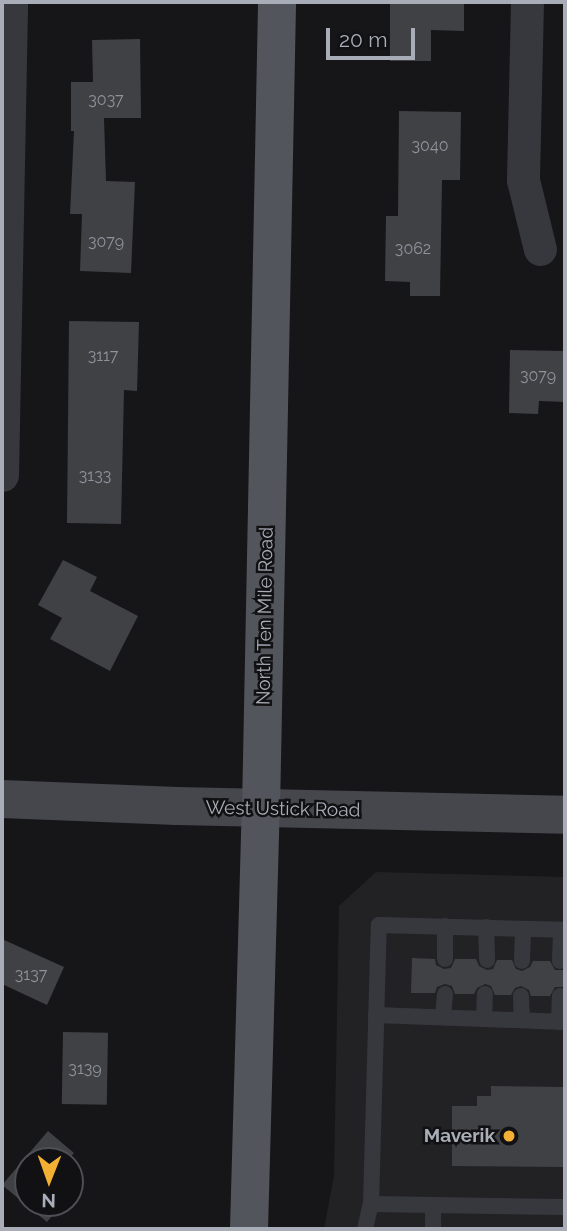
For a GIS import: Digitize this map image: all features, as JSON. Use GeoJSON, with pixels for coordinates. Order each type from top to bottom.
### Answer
{"type":"FeatureCollection","features":[{"type":"Feature","properties":{"kind":"main road","name":"North Ten Mile Road"},"geometry":{"type":"LineString","coordinates":[[249,1229],[261,809],[277,2]]}},
{"type":"Feature","properties":{"kind":"main road","name":"West Ustick Road"},"geometry":{"type":"LineString","coordinates":[[2,799],[261,809],[565,816]]}},
{"type":"Feature","properties":{"kind":"street"},"geometry":{"type":"LineString","coordinates":[[2,475],[11,2]]}},
{"type":"Feature","properties":{"kind":"street"},"geometry":{"type":"LineString","coordinates":[[527,2],[523,180],[540,248]]}},
{"type":"Feature","properties":{"kind":"lane"},"geometry":{"type":"LineString","coordinates":[[365,1229],[371,1204],[379,925],[563,930],[560,961]]}},
{"type":"Feature","properties":{"kind":"lane"},"geometry":{"type":"LineString","coordinates":[[445,926],[445,959]]}},
{"type":"Feature","properties":{"kind":"lane"},"geometry":{"type":"LineString","coordinates":[[486,927],[487,960]]}},
{"type":"Feature","properties":{"kind":"lane"},"geometry":{"type":"LineString","coordinates":[[522,961],[523,929]]}},
{"type":"Feature","properties":{"kind":"lane"},"geometry":{"type":"LineString","coordinates":[[443,1017],[444,994]]}},
{"type":"Feature","properties":{"kind":"lane"},"geometry":{"type":"LineString","coordinates":[[484,1019],[485,994]]}},
{"type":"Feature","properties":{"kind":"lane"},"geometry":{"type":"LineString","coordinates":[[521,996],[522,1020]]}},
{"type":"Feature","properties":{"kind":"lane"},"geometry":{"type":"LineString","coordinates":[[376,1015],[562,1022],[559,996]]}},
{"type":"Feature","properties":{"kind":"lane"},"geometry":{"type":"LineString","coordinates":[[371,1204],[565,1207]]}},
{"type":"Feature","properties":{"kind":"lane"},"geometry":{"type":"LineString","coordinates":[[433,1205],[433,1229]]}},
{"type":"Feature","properties":{"kind":"shaded area"},"geometry":{"type":"Polygon","coordinates":[[[376,872],[565,877],[565,1229],[324,1229],[334,1175],[339,906],[376,872]]]}},
{"type":"Feature","properties":{"kind":"building"},"geometry":{"type":"Polygon","coordinates":[[[390,2],[464,2],[464,31],[431,30],[431,61],[390,61],[390,2]]]}},
{"type":"Feature","properties":{"kind":"building"},"geometry":{"type":"Polygon","coordinates":[[[140,39],[141,118],[104,118],[106,181],[135,182],[131,273],[80,271],[82,214],[70,214],[74,131],[71,131],[71,82],[93,82],[92,40],[140,39]]]}},
{"type":"Feature","properties":{"kind":"building"},"geometry":{"type":"Polygon","coordinates":[[[399,111],[461,112],[460,180],[442,180],[440,296],[410,296],[410,282],[385,281],[386,216],[398,216],[399,111]]]}},
{"type":"Feature","properties":{"kind":"building"},"geometry":{"type":"Polygon","coordinates":[[[69,321],[139,322],[137,391],[124,390],[121,524],[67,523],[69,321]]]}},
{"type":"Feature","properties":{"kind":"building"},"geometry":{"type":"Polygon","coordinates":[[[510,350],[565,351],[565,402],[539,401],[538,414],[509,413],[510,350]]]}},
{"type":"Feature","properties":{"kind":"building"},"geometry":{"type":"Polygon","coordinates":[[[63,560],[97,577],[90,591],[138,616],[110,671],[50,639],[62,618],[38,605],[63,560]]]}},
{"type":"Feature","properties":{"kind":"building"},"geometry":{"type":"Polygon","coordinates":[[[2,939],[64,967],[47,1005],[2,984],[2,939]]]}},
{"type":"Feature","properties":{"kind":"building"},"geometry":{"type":"Polygon","coordinates":[[[412,958],[435,959],[436,965],[444,969],[451,968],[455,959],[476,959],[479,966],[487,970],[493,969],[497,960],[512,960],[516,969],[522,971],[530,967],[533,961],[550,961],[555,970],[565,970],[565,987],[555,987],[550,996],[531,996],[529,990],[521,986],[515,988],[511,995],[495,995],[491,986],[485,984],[477,988],[474,994],[455,994],[452,986],[445,984],[437,987],[435,993],[411,993],[412,958]]]}},
{"type":"Feature","properties":{"kind":"building"},"geometry":{"type":"Polygon","coordinates":[[[63,1032],[108,1033],[107,1105],[62,1104],[63,1032]]]}},
{"type":"Feature","properties":{"kind":"building","name":"Maverik"},"geometry":{"type":"Polygon","coordinates":[[[491,1086],[565,1087],[565,1167],[452,1166],[452,1106],[477,1106],[477,1096],[491,1096],[491,1086]]]}},
{"type":"Feature","properties":{"kind":"building"},"geometry":{"type":"Polygon","coordinates":[[[48,1131],[67,1147],[34,1147],[48,1131]]]}},
{"type":"Feature","properties":{"kind":"building"},"geometry":{"type":"Polygon","coordinates":[[[14,1171],[14,1195],[2,1185],[14,1171]]]}},
{"type":"Feature","properties":{"kind":"place","name":"Maverik"},"geometry":{"type":"Point","coordinates":[509,1136]}}]}
